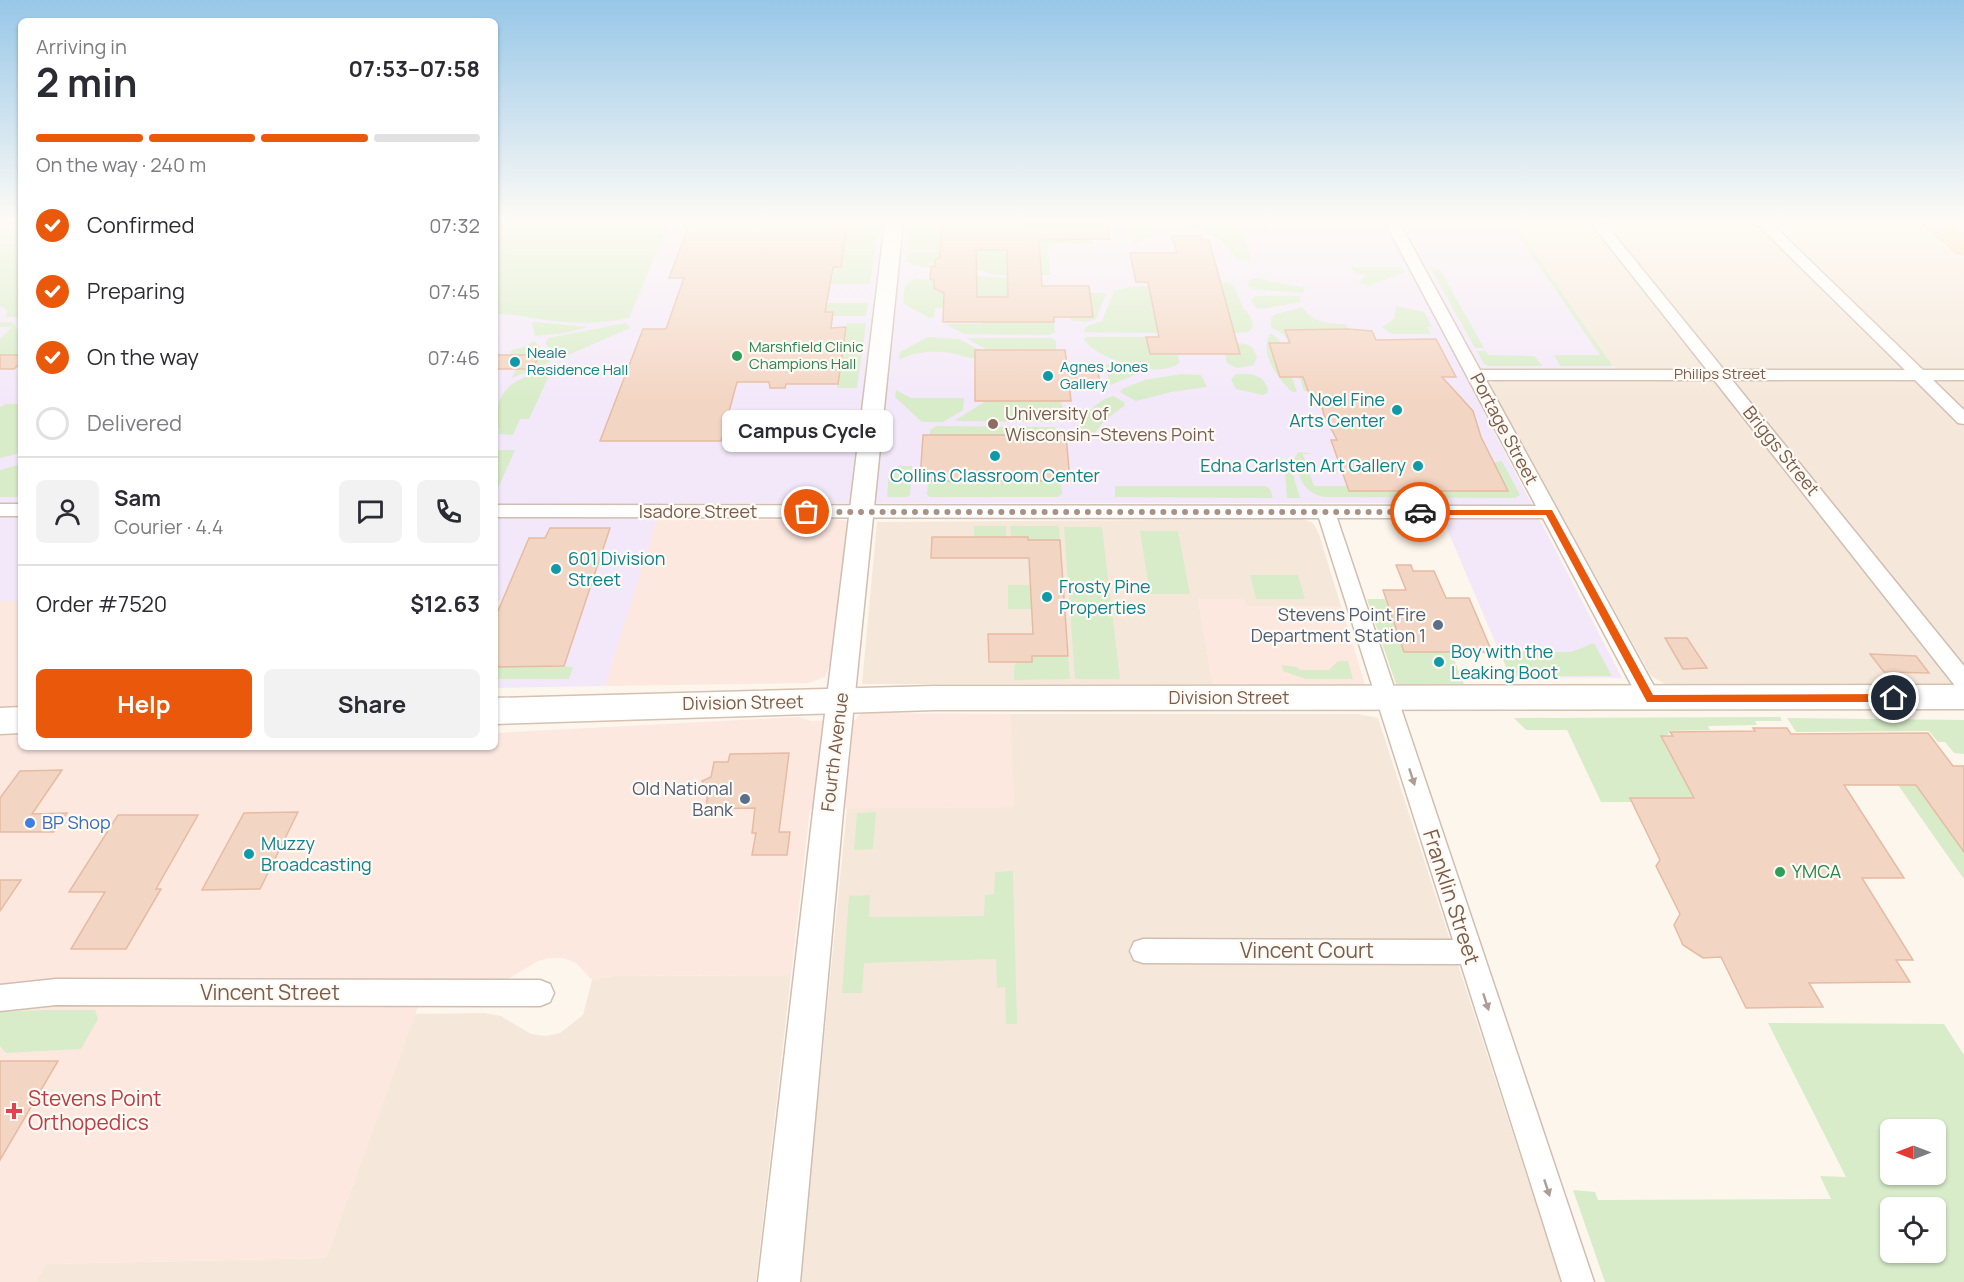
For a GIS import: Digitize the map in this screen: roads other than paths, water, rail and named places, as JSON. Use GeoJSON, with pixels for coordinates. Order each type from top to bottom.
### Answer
{"type":"FeatureCollection","features":[{"type":"Feature","properties":{"kind":"main road","name":"Division Street"},"geometry":{"type":"LineString","coordinates":[[498,711],[934,698],[1964,698]]}},
{"type":"Feature","properties":{"kind":"main road"},"geometry":{"type":"LineString","coordinates":[[0,721],[18,720]]}},
{"type":"Feature","properties":{"kind":"street","name":"Fourth Avenue"},"geometry":{"type":"LineString","coordinates":[[779,1282],[888,282]]}},
{"type":"Feature","properties":{"kind":"street","name":"Portage Street"},"geometry":{"type":"LineString","coordinates":[[1424,282],[1650,699]]}},
{"type":"Feature","properties":{"kind":"street","name":"Briggs Street"},"geometry":{"type":"LineString","coordinates":[[1645,282],[1964,681]]}},
{"type":"Feature","properties":{"kind":"street"},"geometry":{"type":"LineString","coordinates":[[1823,282],[1964,419]]}},
{"type":"Feature","properties":{"kind":"street","name":"Philips Street"},"geometry":{"type":"LineString","coordinates":[[1475,375],[1964,375]]}},
{"type":"Feature","properties":{"kind":"street"},"geometry":{"type":"LineString","coordinates":[[0,510],[18,510]]}},
{"type":"Feature","properties":{"kind":"street","name":"Isadore Street"},"geometry":{"type":"LineString","coordinates":[[498,511],[1549,512]]}},
{"type":"Feature","properties":{"kind":"street","name":"Franklin Street"},"geometry":{"type":"LineString","coordinates":[[1326,512],[1578,1282]]}},
{"type":"Feature","properties":{"kind":"street","name":"Vincent Court"},"geometry":{"type":"LineString","coordinates":[[1143,951],[1470,952]]}},
{"type":"Feature","properties":{"kind":"street","name":"Vincent Street"},"geometry":{"type":"LineString","coordinates":[[0,998],[56,992],[540,993]]}},
{"type":"Feature","properties":{"kind":"place","name":"Marshfield Clinic Champions Hall"},"geometry":{"type":"Point","coordinates":[737,356]}},
{"type":"Feature","properties":{"kind":"place","name":"Neale Residence Hall"},"geometry":{"type":"Point","coordinates":[515,362]}},
{"type":"Feature","properties":{"kind":"place","name":"Agnes Jones Gallery"},"geometry":{"type":"Point","coordinates":[1048,376]}},
{"type":"Feature","properties":{"kind":"place","name":"Noel Fine Arts Center"},"geometry":{"type":"Point","coordinates":[1397,410]}},
{"type":"Feature","properties":{"kind":"place","name":"University of Wisconsin–Stevens Point"},"geometry":{"type":"Point","coordinates":[993,424]}},
{"type":"Feature","properties":{"kind":"place","name":"Collins Classroom Center"},"geometry":{"type":"Point","coordinates":[995,456]}},
{"type":"Feature","properties":{"kind":"place","name":"Edna Carlsten Art Gallery"},"geometry":{"type":"Point","coordinates":[1418,466]}},
{"type":"Feature","properties":{"kind":"place","name":"Campus Cycle"},"geometry":{"type":"Point","coordinates":[807,512]}},
{"type":"Feature","properties":{"kind":"place","name":"601 Division Street"},"geometry":{"type":"Point","coordinates":[556,569]}},
{"type":"Feature","properties":{"kind":"place","name":"Frosty Pine Properties"},"geometry":{"type":"Point","coordinates":[1047,597]}},
{"type":"Feature","properties":{"kind":"place","name":"Stevens Point Fire Department Station 1"},"geometry":{"type":"Point","coordinates":[1438,625]}},
{"type":"Feature","properties":{"kind":"place","name":"Boy with the Leaking Boot"},"geometry":{"type":"Point","coordinates":[1439,662]}},
{"type":"Feature","properties":{"kind":"place","name":"Old National Bank"},"geometry":{"type":"Point","coordinates":[745,799]}},
{"type":"Feature","properties":{"kind":"place","name":"BP Shop"},"geometry":{"type":"Point","coordinates":[30,823]}},
{"type":"Feature","properties":{"kind":"place","name":"Muzzy Broadcasting"},"geometry":{"type":"Point","coordinates":[249,854]}},
{"type":"Feature","properties":{"kind":"place","name":"YMCA"},"geometry":{"type":"Point","coordinates":[1780,872]}},
{"type":"Feature","properties":{"kind":"place","name":"Stevens Point Orthopedics"},"geometry":{"type":"Point","coordinates":[14,1111]}}]}
